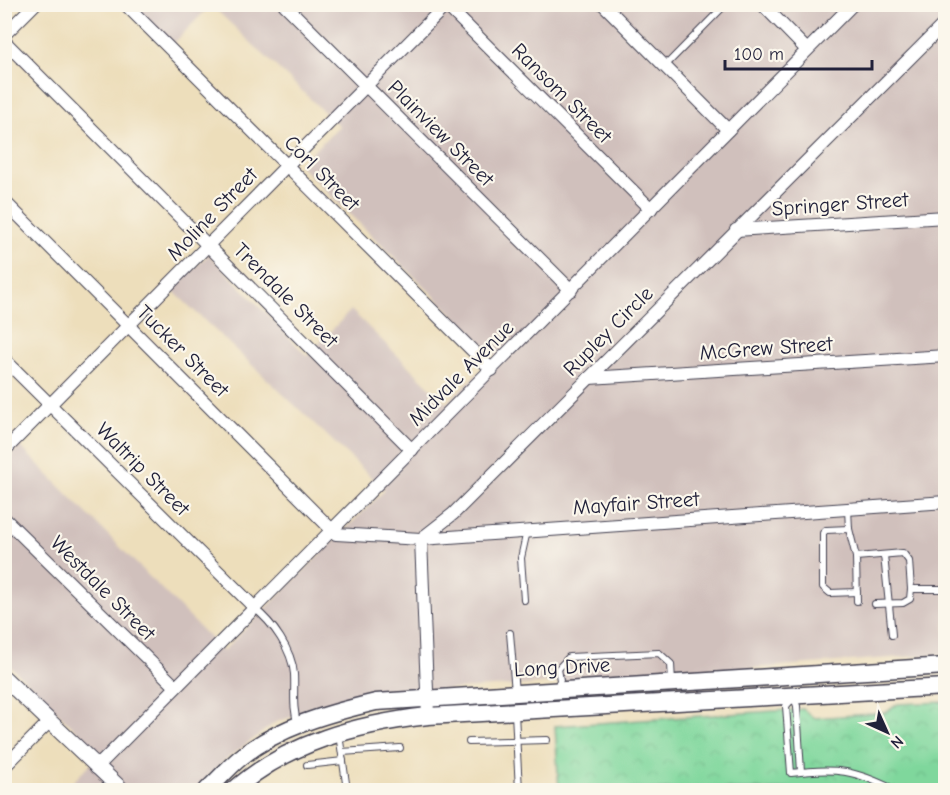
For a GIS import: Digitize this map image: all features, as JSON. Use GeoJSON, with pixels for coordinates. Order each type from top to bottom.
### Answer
{"type":"FeatureCollection","features":[{"type":"Feature","properties":{"kind":"main road","name":"Long Drive"},"geometry":{"type":"LineString","coordinates":[[207,790],[241,757],[294,728],[331,713],[376,702],[945,666]]}},
{"type":"Feature","properties":{"kind":"main road"},"geometry":{"type":"LineString","coordinates":[[926,668],[926,689]]}},
{"type":"Feature","properties":{"kind":"main road"},"geometry":{"type":"LineString","coordinates":[[791,676],[794,698]]}},
{"type":"Feature","properties":{"kind":"main road"},"geometry":{"type":"LineString","coordinates":[[672,683],[673,703]]}},
{"type":"Feature","properties":{"kind":"main road","name":"Long Drive"},"geometry":{"type":"LineString","coordinates":[[234,790],[255,772],[299,748],[339,733],[386,721],[428,716],[794,698],[945,687]]}},
{"type":"Feature","properties":{"kind":"main road"},"geometry":{"type":"LineString","coordinates":[[552,709],[556,690]]}},
{"type":"Feature","properties":{"kind":"main road"},"geometry":{"type":"LineString","coordinates":[[294,728],[299,748]]}},
{"type":"Feature","properties":{"kind":"street"},"geometry":{"type":"LineString","coordinates":[[4,35],[34,4]]}},
{"type":"Feature","properties":{"kind":"street","name":"Corl Street"},"geometry":{"type":"LineString","coordinates":[[125,4],[492,370]]}},
{"type":"Feature","properties":{"kind":"street","name":"Plainview Street"},"geometry":{"type":"LineString","coordinates":[[284,4],[571,290]]}},
{"type":"Feature","properties":{"kind":"street"},"geometry":{"type":"LineString","coordinates":[[603,4],[728,130]]}},
{"type":"Feature","properties":{"kind":"street"},"geometry":{"type":"LineString","coordinates":[[762,4],[807,50]]}},
{"type":"Feature","properties":{"kind":"street","name":"Midvale Avenue"},"geometry":{"type":"LineString","coordinates":[[96,768],[853,4]]}},
{"type":"Feature","properties":{"kind":"street","name":"Moline Street"},"geometry":{"type":"LineString","coordinates":[[4,451],[210,246],[446,5]]}},
{"type":"Feature","properties":{"kind":"street","name":"Ransom Street"},"geometry":{"type":"LineString","coordinates":[[446,5],[651,209]]}},
{"type":"Feature","properties":{"kind":"street","name":"Rupley Circle"},"geometry":{"type":"LineString","coordinates":[[421,539],[453,514],[945,22]]}},
{"type":"Feature","properties":{"kind":"street","name":"Trendale Street"},"geometry":{"type":"LineString","coordinates":[[4,41],[412,450]]}},
{"type":"Feature","properties":{"kind":"street","name":"Tucker Street"},"geometry":{"type":"LineString","coordinates":[[4,201],[130,324],[323,520],[330,531]]}},
{"type":"Feature","properties":{"kind":"street","name":"Springer Street"},"geometry":{"type":"LineString","coordinates":[[736,230],[945,217]]}},
{"type":"Feature","properties":{"kind":"street","name":"McGrew Street"},"geometry":{"type":"LineString","coordinates":[[589,378],[945,356]]}},
{"type":"Feature","properties":{"kind":"street","name":"Waltrip Street"},"geometry":{"type":"LineString","coordinates":[[4,359],[254,608]]}},
{"type":"Feature","properties":{"kind":"street","name":"Mayfair Street"},"geometry":{"type":"LineString","coordinates":[[330,531],[336,534],[421,539],[945,502]]}},
{"type":"Feature","properties":{"kind":"street","name":"Westdale Street"},"geometry":{"type":"LineString","coordinates":[[4,518],[175,686]]}},
{"type":"Feature","properties":{"kind":"street"},"geometry":{"type":"LineString","coordinates":[[421,539],[428,716]]}},
{"type":"Feature","properties":{"kind":"street"},"geometry":{"type":"LineString","coordinates":[[4,678],[96,768],[122,790]]}},
{"type":"Feature","properties":{"kind":"street"},"geometry":{"type":"LineString","coordinates":[[4,767],[49,722]]}},
{"type":"Feature","properties":{"kind":"lane"},"geometry":{"type":"LineString","coordinates":[[665,66],[726,4]]}},
{"type":"Feature","properties":{"kind":"lane"},"geometry":{"type":"LineString","coordinates":[[848,508],[849,529],[856,557],[857,601]]}},
{"type":"Feature","properties":{"kind":"lane"},"geometry":{"type":"LineString","coordinates":[[849,529],[826,530],[823,533],[824,587],[830,593],[857,592]]}},
{"type":"Feature","properties":{"kind":"lane"},"geometry":{"type":"LineString","coordinates":[[524,600],[521,558],[528,531]]}},
{"type":"Feature","properties":{"kind":"lane"},"geometry":{"type":"LineString","coordinates":[[856,557],[903,553],[909,561],[910,599],[903,603],[875,604]]}},
{"type":"Feature","properties":{"kind":"lane"},"geometry":{"type":"LineString","coordinates":[[884,555],[892,635]]}},
{"type":"Feature","properties":{"kind":"lane"},"geometry":{"type":"LineString","coordinates":[[911,589],[945,589]]}},
{"type":"Feature","properties":{"kind":"lane"},"geometry":{"type":"LineString","coordinates":[[254,608],[263,615],[290,654],[294,675],[294,728]]}},
{"type":"Feature","properties":{"kind":"lane"},"geometry":{"type":"LineString","coordinates":[[510,633],[515,692]]}},
{"type":"Feature","properties":{"kind":"lane"},"geometry":{"type":"LineString","coordinates":[[556,690],[560,680],[558,669],[569,657],[658,652],[671,664],[672,683]]}},
{"type":"Feature","properties":{"kind":"lane"},"geometry":{"type":"LineString","coordinates":[[801,772],[797,706],[794,698],[786,706],[791,773],[854,772],[895,790]]}},
{"type":"Feature","properties":{"kind":"lane"},"geometry":{"type":"LineString","coordinates":[[515,711],[519,790]]}},
{"type":"Feature","properties":{"kind":"lane"},"geometry":{"type":"LineString","coordinates":[[339,733],[347,790]]}},
{"type":"Feature","properties":{"kind":"lane"},"geometry":{"type":"LineString","coordinates":[[469,742],[548,740]]}},
{"type":"Feature","properties":{"kind":"lane"},"geometry":{"type":"LineString","coordinates":[[342,752],[400,748]]}},
{"type":"Feature","properties":{"kind":"lane"},"geometry":{"type":"LineString","coordinates":[[307,765],[343,761]]}},
{"type":"Feature","properties":{"kind":"shaded area"},"geometry":{"type":"Polygon","coordinates":[[[133,5],[211,5],[172,45],[133,5]]]}},
{"type":"Feature","properties":{"kind":"shaded area"},"geometry":{"type":"Polygon","coordinates":[[[211,5],[945,5],[945,654],[512,686],[366,694],[276,722],[224,761],[195,790],[65,790],[100,754],[5,661],[4,462],[20,446],[223,651],[385,490],[172,290],[209,254],[307,356],[351,310],[446,403],[496,356],[299,165],[339,126],[211,5]]]}},
{"type":"Feature","properties":{"kind":"green space"},"geometry":{"type":"Polygon","coordinates":[[[945,702],[945,790],[559,790],[555,726],[803,709],[814,718],[885,713],[898,704],[945,702]]]}}]}
